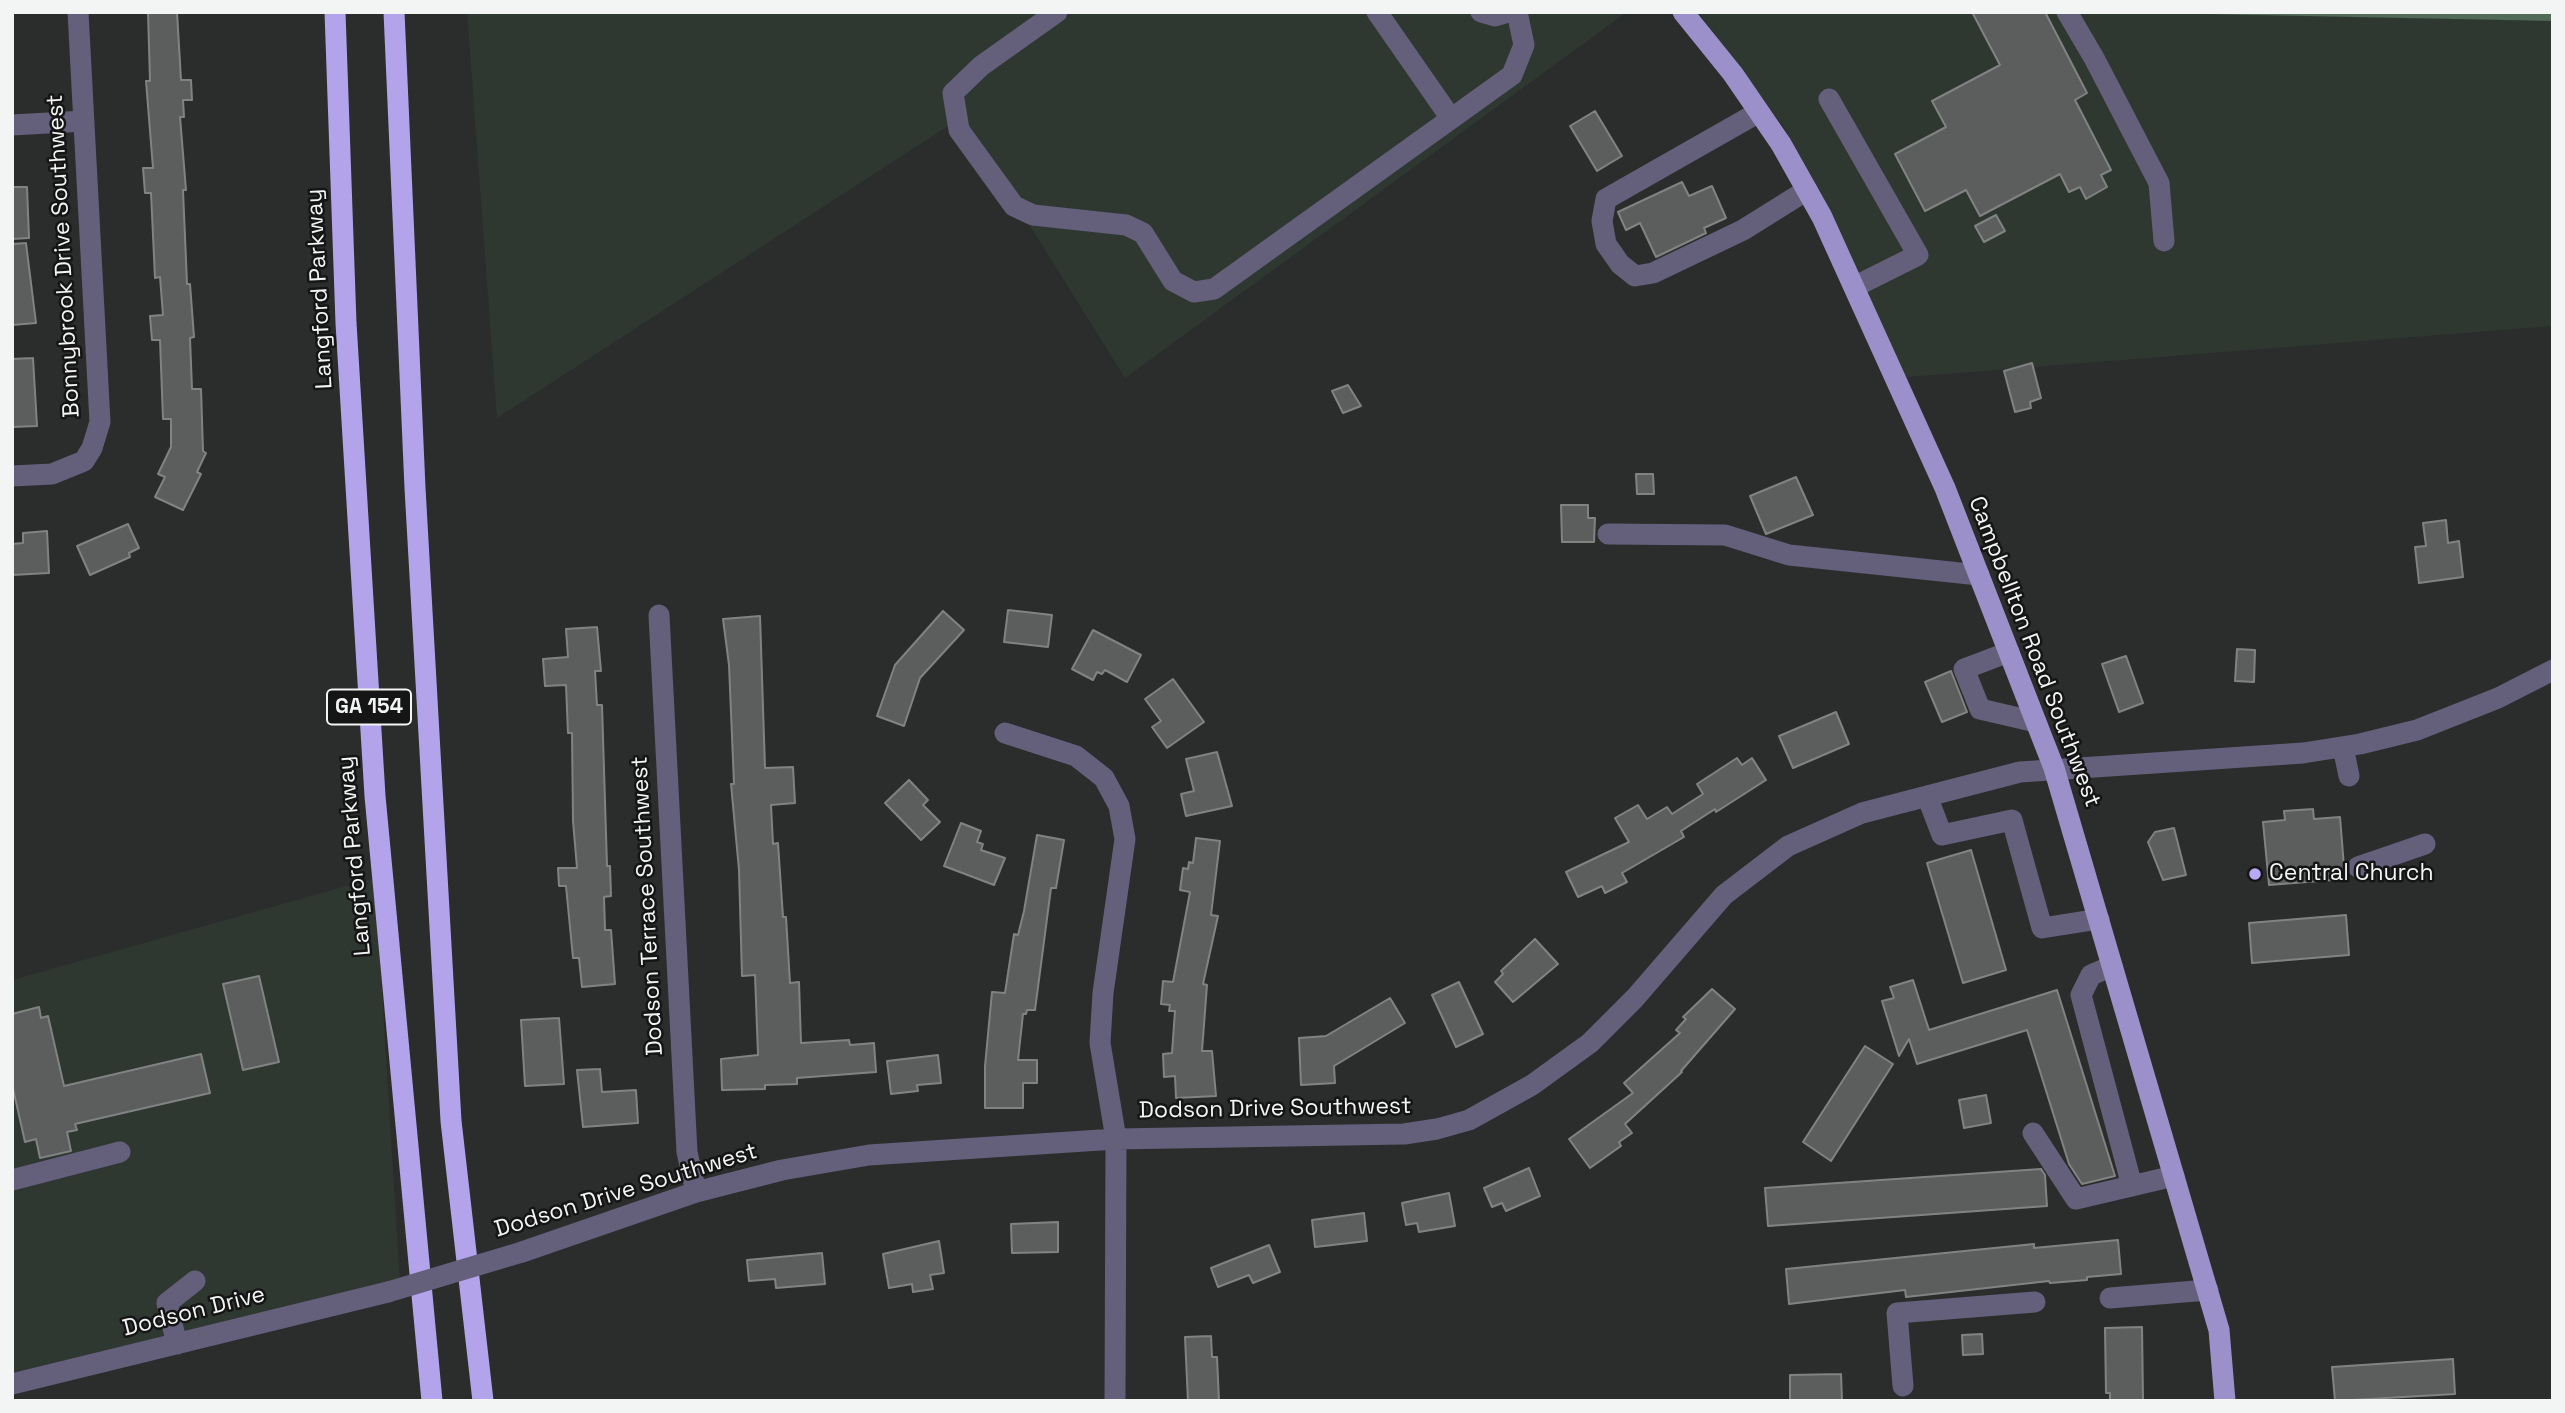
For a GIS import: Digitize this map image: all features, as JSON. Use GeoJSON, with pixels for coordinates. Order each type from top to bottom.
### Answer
{"type":"FeatureCollection","features":[{"type":"Feature","properties":{"kind":"highway","name":"Langford Parkway"},"geometry":{"type":"LineString","coordinates":[[335,12],[346,323],[373,777],[432,1401]]}},
{"type":"Feature","properties":{"kind":"highway","name":"GA 154"},"geometry":{"type":"LineString","coordinates":[[394,12],[415,502],[452,1121],[483,1401]]}},
{"type":"Feature","properties":{"kind":"main road","name":"Campbellton Road Southwest"},"geometry":{"type":"LineString","coordinates":[[1683,12],[1733,74],[1807,190],[1945,488],[1979,575],[2054,768],[2099,919],[2219,1330],[2225,1401]]}},
{"type":"Feature","properties":{"kind":"street","name":"Bonnybrook Drive Southwest"},"geometry":{"type":"LineString","coordinates":[[12,476],[52,474],[84,461],[92,448],[100,422],[78,12]]}},
{"type":"Feature","properties":{"kind":"street"},"geometry":{"type":"LineString","coordinates":[[1057,12],[981,66],[953,93],[959,131],[1014,206],[1033,215],[1126,225],[1135,229],[1143,233],[1173,281],[1194,292],[1214,289],[1512,75],[1524,45],[1517,12]]}},
{"type":"Feature","properties":{"kind":"street"},"geometry":{"type":"LineString","coordinates":[[1377,12],[1450,117]]}},
{"type":"Feature","properties":{"kind":"street"},"geometry":{"type":"LineString","coordinates":[[1481,12],[1495,16],[1509,12]]}},
{"type":"Feature","properties":{"kind":"street"},"geometry":{"type":"LineString","coordinates":[[2067,12],[2159,183],[2164,241]]}},
{"type":"Feature","properties":{"kind":"street"},"geometry":{"type":"LineString","coordinates":[[1829,99],[1918,255],[1854,287]]}},
{"type":"Feature","properties":{"kind":"street"},"geometry":{"type":"LineString","coordinates":[[1759,112],[1605,199],[1602,220],[1606,244],[1620,264],[1635,276],[1653,274],[1743,230],[1807,190]]}},
{"type":"Feature","properties":{"kind":"street"},"geometry":{"type":"LineString","coordinates":[[12,125],[84,121]]}},
{"type":"Feature","properties":{"kind":"street"},"geometry":{"type":"LineString","coordinates":[[1608,534],[1725,535],[1789,555],[1979,575]]}},
{"type":"Feature","properties":{"kind":"street","name":"Dodson Terrace Southwest"},"geometry":{"type":"LineString","coordinates":[[659,615],[687,1152],[696,1192]]}},
{"type":"Feature","properties":{"kind":"street"},"geometry":{"type":"LineString","coordinates":[[2009,652],[1964,669],[1980,709],[2036,722]]}},
{"type":"Feature","properties":{"kind":"street","name":"Dodson Drive Southwest"},"geometry":{"type":"LineString","coordinates":[[388,1292],[522,1252],[696,1192],[782,1170],[869,1155],[1115,1139],[1404,1134],[1469,1120],[1532,1085],[1590,1042],[1636,998],[1724,895],[1788,846],[1862,813],[2020,772],[2303,753],[2343,747],[2417,730],[2498,698],[2553,670]]}},
{"type":"Feature","properties":{"kind":"street"},"geometry":{"type":"LineString","coordinates":[[1004,733],[1076,756],[1104,779],[1119,806],[1125,839],[1104,993],[1100,1043],[1115,1139],[1115,1401]]}},
{"type":"Feature","properties":{"kind":"street"},"geometry":{"type":"LineString","coordinates":[[2343,747],[2349,776]]}},
{"type":"Feature","properties":{"kind":"street"},"geometry":{"type":"LineString","coordinates":[[1927,796],[1942,835],[2012,820],[2042,928],[2099,919]]}},
{"type":"Feature","properties":{"kind":"street"},"geometry":{"type":"LineString","coordinates":[[2358,867],[2424,844]]}},
{"type":"Feature","properties":{"kind":"street"},"geometry":{"type":"LineString","coordinates":[[2112,966],[2091,975],[2081,995],[2132,1186]]}},
{"type":"Feature","properties":{"kind":"street"},"geometry":{"type":"LineString","coordinates":[[2033,1133],[2076,1199],[2174,1176]]}},
{"type":"Feature","properties":{"kind":"street"},"geometry":{"type":"LineString","coordinates":[[12,1180],[120,1152]]}},
{"type":"Feature","properties":{"kind":"street"},"geometry":{"type":"LineString","coordinates":[[177,1343],[167,1303],[195,1281]]}},
{"type":"Feature","properties":{"kind":"street"},"geometry":{"type":"LineString","coordinates":[[2110,1298],[2208,1290]]}},
{"type":"Feature","properties":{"kind":"street","name":"Dodson Drive"},"geometry":{"type":"LineString","coordinates":[[12,1384],[388,1292]]}},
{"type":"Feature","properties":{"kind":"street"},"geometry":{"type":"LineString","coordinates":[[1903,1386],[1897,1313],[2035,1302]]}},
{"type":"Feature","properties":{"kind":"shaded area"},"geometry":{"type":"Polygon","coordinates":[[[467,12],[1627,12],[1125,378],[962,117],[497,418],[467,12]]]}},
{"type":"Feature","properties":{"kind":"shaded area"},"geometry":{"type":"Polygon","coordinates":[[[1698,12],[2156,12],[2553,21],[2553,326],[1895,378],[1785,129],[1698,12]]]}},
{"type":"Feature","properties":{"kind":"shaded area"},"geometry":{"type":"Polygon","coordinates":[[[375,878],[401,1298],[12,1390],[12,980],[375,878]]]}},
{"type":"Feature","properties":{"kind":"green space"},"geometry":{"type":"Polygon","coordinates":[[[2553,12],[2553,21],[2156,13],[2553,12]]]}},
{"type":"Feature","properties":{"kind":"building"},"geometry":{"type":"Polygon","coordinates":[[[148,12],[177,12],[181,80],[191,80],[192,100],[183,100],[184,117],[180,117],[186,190],[183,190],[187,284],[190,284],[194,337],[190,338],[192,389],[201,389],[203,451],[206,453],[197,472],[201,474],[183,510],[155,497],[165,477],[158,474],[171,447],[171,419],[163,419],[160,340],[152,340],[150,316],[163,315],[160,277],[155,278],[151,193],[145,193],[143,168],[153,168],[146,81],[150,81],[148,12]]]}},
{"type":"Feature","properties":{"kind":"building"},"geometry":{"type":"Polygon","coordinates":[[[1972,12],[2045,12],[2087,93],[2075,100],[2111,170],[2101,175],[2107,187],[2086,199],[2080,187],[2069,192],[2060,174],[1980,216],[1966,190],[1925,211],[1895,154],[1946,127],[1932,101],[2000,65],[1972,12]]]}},
{"type":"Feature","properties":{"kind":"building"},"geometry":{"type":"Polygon","coordinates":[[[1595,111],[1622,156],[1597,171],[1570,126],[1595,111]]]}},
{"type":"Feature","properties":{"kind":"building"},"geometry":{"type":"Polygon","coordinates":[[[1682,182],[1689,196],[1712,186],[1726,218],[1704,228],[1706,233],[1656,257],[1640,223],[1626,230],[1618,212],[1682,182]]]}},
{"type":"Feature","properties":{"kind":"building"},"geometry":{"type":"Polygon","coordinates":[[[12,187],[27,187],[29,238],[12,239],[12,187]]]}},
{"type":"Feature","properties":{"kind":"building"},"geometry":{"type":"Polygon","coordinates":[[[1996,215],[2005,231],[1984,242],[1975,226],[1996,215]]]}},
{"type":"Feature","properties":{"kind":"building"},"geometry":{"type":"Polygon","coordinates":[[[26,243],[36,323],[12,325],[12,244],[26,243]]]}},
{"type":"Feature","properties":{"kind":"building"},"geometry":{"type":"Polygon","coordinates":[[[33,358],[37,426],[12,427],[12,359],[33,358]]]}},
{"type":"Feature","properties":{"kind":"building"},"geometry":{"type":"Polygon","coordinates":[[[2032,363],[2041,398],[2030,402],[2031,408],[2015,412],[2004,371],[2032,363]]]}},
{"type":"Feature","properties":{"kind":"building"},"geometry":{"type":"Polygon","coordinates":[[[1348,385],[1361,406],[1343,413],[1332,391],[1348,385]]]}},
{"type":"Feature","properties":{"kind":"building"},"geometry":{"type":"Polygon","coordinates":[[[1636,474],[1653,474],[1654,494],[1637,494],[1636,474]]]}},
{"type":"Feature","properties":{"kind":"building"},"geometry":{"type":"Polygon","coordinates":[[[1796,477],[1813,515],[1766,534],[1750,496],[1796,477]]]}},
{"type":"Feature","properties":{"kind":"building"},"geometry":{"type":"Polygon","coordinates":[[[1561,505],[1588,505],[1588,518],[1595,518],[1594,542],[1562,542],[1561,505]]]}},
{"type":"Feature","properties":{"kind":"building"},"geometry":{"type":"Polygon","coordinates":[[[2446,520],[2448,543],[2459,541],[2463,577],[2419,583],[2415,547],[2426,546],[2423,523],[2446,520]]]}},
{"type":"Feature","properties":{"kind":"building"},"geometry":{"type":"Polygon","coordinates":[[[128,524],[139,548],[129,553],[130,557],[90,575],[77,546],[128,524]]]}},
{"type":"Feature","properties":{"kind":"building"},"geometry":{"type":"Polygon","coordinates":[[[47,531],[49,573],[12,575],[12,544],[23,543],[23,533],[47,531]]]}},
{"type":"Feature","properties":{"kind":"building"},"geometry":{"type":"Polygon","coordinates":[[[1008,610],[1052,615],[1048,647],[1004,642],[1008,610]]]}},
{"type":"Feature","properties":{"kind":"building"},"geometry":{"type":"Polygon","coordinates":[[[943,611],[964,630],[920,678],[904,726],[877,716],[895,665],[943,611]]]}},
{"type":"Feature","properties":{"kind":"building"},"geometry":{"type":"Polygon","coordinates":[[[760,616],[765,768],[793,767],[795,803],[771,805],[773,844],[778,843],[783,917],[786,917],[790,983],[799,982],[801,1043],[849,1040],[850,1045],[874,1043],[876,1072],[797,1078],[797,1084],[765,1085],[765,1089],[722,1090],[721,1059],[758,1055],[755,975],[742,976],[739,870],[731,784],[734,784],[729,665],[723,619],[760,616]]]}},
{"type":"Feature","properties":{"kind":"building"},"geometry":{"type":"Polygon","coordinates":[[[597,627],[601,671],[595,671],[597,705],[602,705],[607,866],[610,866],[611,896],[604,897],[605,930],[611,930],[615,984],[582,987],[579,958],[573,958],[566,886],[559,886],[558,868],[577,868],[573,821],[572,733],[568,733],[566,685],[545,686],[543,659],[568,657],[566,629],[597,627]]]}},
{"type":"Feature","properties":{"kind":"building"},"geometry":{"type":"Polygon","coordinates":[[[1093,630],[1141,655],[1127,682],[1105,670],[1102,674],[1097,672],[1093,680],[1072,669],[1093,630]]]}},
{"type":"Feature","properties":{"kind":"building"},"geometry":{"type":"Polygon","coordinates":[[[2237,649],[2255,650],[2254,682],[2235,681],[2237,649]]]}},
{"type":"Feature","properties":{"kind":"building"},"geometry":{"type":"Polygon","coordinates":[[[2126,656],[2143,703],[2119,712],[2102,664],[2126,656]]]}},
{"type":"Feature","properties":{"kind":"building"},"geometry":{"type":"Polygon","coordinates":[[[1951,671],[1967,712],[1942,722],[1925,682],[1951,671]]]}},
{"type":"Feature","properties":{"kind":"building"},"geometry":{"type":"Polygon","coordinates":[[[1173,679],[1204,722],[1167,748],[1152,727],[1161,721],[1145,699],[1173,679]]]}},
{"type":"Feature","properties":{"kind":"building"},"geometry":{"type":"Polygon","coordinates":[[[1836,712],[1849,744],[1793,768],[1779,736],[1836,712]]]}},
{"type":"Feature","properties":{"kind":"building"},"geometry":{"type":"Polygon","coordinates":[[[1217,752],[1232,806],[1186,816],[1181,794],[1194,791],[1186,759],[1217,752]]]}},
{"type":"Feature","properties":{"kind":"building"},"geometry":{"type":"Polygon","coordinates":[[[1737,758],[1742,765],[1752,758],[1766,780],[1681,831],[1684,837],[1622,873],[1627,882],[1605,893],[1602,886],[1578,897],[1566,872],[1629,842],[1615,818],[1638,805],[1647,819],[1667,807],[1672,814],[1703,794],[1697,784],[1737,758]]]}},
{"type":"Feature","properties":{"kind":"building"},"geometry":{"type":"Polygon","coordinates":[[[909,780],[928,800],[923,805],[940,822],[921,840],[885,803],[909,780]]]}},
{"type":"Feature","properties":{"kind":"building"},"geometry":{"type":"Polygon","coordinates":[[[2313,809],[2314,819],[2340,817],[2345,879],[2269,885],[2263,822],[2285,820],[2284,811],[2313,809]]]}},
{"type":"Feature","properties":{"kind":"building"},"geometry":{"type":"Polygon","coordinates":[[[961,823],[981,831],[977,842],[983,844],[981,850],[1005,858],[994,885],[944,866],[961,823]]]}},
{"type":"Feature","properties":{"kind":"building"},"geometry":{"type":"Polygon","coordinates":[[[2174,828],[2186,875],[2163,880],[2148,842],[2155,832],[2174,828]]]}},
{"type":"Feature","properties":{"kind":"building"},"geometry":{"type":"Polygon","coordinates":[[[1037,835],[1064,840],[1056,888],[1051,888],[1035,1010],[1027,1010],[1026,1014],[1023,1014],[1018,1060],[1037,1060],[1037,1083],[1023,1083],[1023,1108],[985,1108],[985,1066],[992,992],[1005,993],[1014,934],[1018,935],[1024,911],[1037,835]]]}},
{"type":"Feature","properties":{"kind":"building"},"geometry":{"type":"Polygon","coordinates":[[[1196,838],[1220,841],[1211,915],[1218,916],[1203,984],[1207,985],[1202,1051],[1212,1051],[1216,1096],[1176,1098],[1175,1076],[1164,1077],[1163,1054],[1172,1053],[1175,1011],[1169,1011],[1170,1005],[1161,1004],[1163,981],[1173,982],[1190,892],[1180,890],[1183,868],[1188,869],[1189,862],[1193,863],[1196,838]]]}},
{"type":"Feature","properties":{"kind":"building"},"geometry":{"type":"Polygon","coordinates":[[[1971,850],[2006,970],[1963,983],[1927,863],[1971,850]]]}},
{"type":"Feature","properties":{"kind":"building"},"geometry":{"type":"Polygon","coordinates":[[[2346,915],[2349,955],[2252,963],[2249,923],[2346,915]]]}},
{"type":"Feature","properties":{"kind":"building"},"geometry":{"type":"Polygon","coordinates":[[[1535,939],[1558,964],[1513,1002],[1495,982],[1503,974],[1501,971],[1535,939]]]}},
{"type":"Feature","properties":{"kind":"building"},"geometry":{"type":"Polygon","coordinates":[[[259,976],[279,1062],[243,1070],[223,984],[259,976]]]}},
{"type":"Feature","properties":{"kind":"building"},"geometry":{"type":"Polygon","coordinates":[[[1913,980],[1929,1030],[2057,990],[2115,1176],[2082,1184],[2069,1164],[2027,1030],[1917,1064],[1909,1039],[1899,1056],[1882,1001],[1894,998],[1890,987],[1913,980]]]}},
{"type":"Feature","properties":{"kind":"building"},"geometry":{"type":"Polygon","coordinates":[[[1459,982],[1483,1034],[1456,1047],[1432,995],[1459,982]]]}},
{"type":"Feature","properties":{"kind":"building"},"geometry":{"type":"Polygon","coordinates":[[[1712,989],[1735,1009],[1682,1072],[1625,1124],[1632,1133],[1619,1142],[1621,1146],[1590,1168],[1569,1139],[1633,1093],[1624,1083],[1680,1033],[1676,1030],[1686,1019],[1683,1017],[1712,989]]]}},
{"type":"Feature","properties":{"kind":"building"},"geometry":{"type":"Polygon","coordinates":[[[1390,998],[1405,1023],[1334,1066],[1335,1083],[1301,1085],[1299,1038],[1326,1036],[1390,998]]]}},
{"type":"Feature","properties":{"kind":"building"},"geometry":{"type":"Polygon","coordinates":[[[39,1007],[41,1018],[48,1016],[64,1086],[201,1054],[210,1093],[75,1124],[77,1130],[67,1132],[71,1151],[40,1158],[36,1139],[25,1142],[12,1084],[12,1014],[39,1007]]]}},
{"type":"Feature","properties":{"kind":"building"},"geometry":{"type":"Polygon","coordinates":[[[559,1018],[564,1084],[525,1086],[521,1020],[559,1018]]]}},
{"type":"Feature","properties":{"kind":"building"},"geometry":{"type":"Polygon","coordinates":[[[1865,1046],[1893,1064],[1831,1161],[1803,1142],[1865,1046]]]}},
{"type":"Feature","properties":{"kind":"building"},"geometry":{"type":"Polygon","coordinates":[[[938,1055],[941,1083],[917,1085],[918,1091],[891,1094],[887,1061],[938,1055]]]}},
{"type":"Feature","properties":{"kind":"building"},"geometry":{"type":"Polygon","coordinates":[[[600,1069],[602,1092],[636,1090],[638,1123],[583,1127],[577,1070],[600,1069]]]}},
{"type":"Feature","properties":{"kind":"building"},"geometry":{"type":"Polygon","coordinates":[[[1986,1095],[1991,1123],[1964,1128],[1959,1100],[1986,1095]]]}},
{"type":"Feature","properties":{"kind":"building"},"geometry":{"type":"Polygon","coordinates":[[[1529,1168],[1540,1196],[1506,1211],[1502,1203],[1492,1207],[1484,1188],[1529,1168]]]}},
{"type":"Feature","properties":{"kind":"building"},"geometry":{"type":"Polygon","coordinates":[[[2041,1169],[2045,1175],[2047,1206],[1768,1226],[1765,1188],[2041,1169]]]}},
{"type":"Feature","properties":{"kind":"building"},"geometry":{"type":"Polygon","coordinates":[[[1449,1193],[1455,1226],[1419,1232],[1417,1223],[1406,1225],[1402,1203],[1449,1193]]]}},
{"type":"Feature","properties":{"kind":"building"},"geometry":{"type":"Polygon","coordinates":[[[1364,1213],[1367,1241],[1315,1247],[1312,1220],[1364,1213]]]}},
{"type":"Feature","properties":{"kind":"building"},"geometry":{"type":"Polygon","coordinates":[[[1058,1222],[1058,1252],[1012,1253],[1011,1224],[1058,1222]]]}},
{"type":"Feature","properties":{"kind":"building"},"geometry":{"type":"Polygon","coordinates":[[[2118,1240],[2121,1274],[2087,1277],[2087,1280],[2049,1281],[1906,1297],[1905,1290],[1789,1304],[1786,1269],[2034,1244],[2034,1248],[2118,1240]]]}},
{"type":"Feature","properties":{"kind":"building"},"geometry":{"type":"Polygon","coordinates":[[[939,1241],[944,1273],[930,1275],[933,1289],[913,1292],[912,1284],[889,1288],[883,1254],[939,1241]]]}},
{"type":"Feature","properties":{"kind":"building"},"geometry":{"type":"Polygon","coordinates":[[[1269,1245],[1280,1272],[1253,1283],[1249,1275],[1218,1287],[1211,1268],[1269,1245]]]}},
{"type":"Feature","properties":{"kind":"building"},"geometry":{"type":"Polygon","coordinates":[[[822,1253],[825,1284],[776,1288],[775,1279],[749,1281],[747,1260],[822,1253]]]}},
{"type":"Feature","properties":{"kind":"building"},"geometry":{"type":"Polygon","coordinates":[[[2142,1327],[2143,1401],[2110,1401],[2110,1393],[2106,1393],[2105,1328],[2142,1327]]]}},
{"type":"Feature","properties":{"kind":"building"},"geometry":{"type":"Polygon","coordinates":[[[1982,1334],[1983,1354],[1963,1355],[1962,1335],[1982,1334]]]}},
{"type":"Feature","properties":{"kind":"building"},"geometry":{"type":"Polygon","coordinates":[[[1211,1336],[1212,1357],[1217,1357],[1219,1401],[1188,1401],[1185,1337],[1211,1336]]]}},
{"type":"Feature","properties":{"kind":"building"},"geometry":{"type":"Polygon","coordinates":[[[2453,1359],[2455,1394],[2335,1401],[2332,1367],[2453,1359]]]}},
{"type":"Feature","properties":{"kind":"building"},"geometry":{"type":"Polygon","coordinates":[[[1841,1374],[1842,1401],[1790,1401],[1790,1375],[1841,1374]]]}},
{"type":"Feature","properties":{"kind":"place","name":"Central Church"},"geometry":{"type":"Point","coordinates":[2255,874]}}]}
